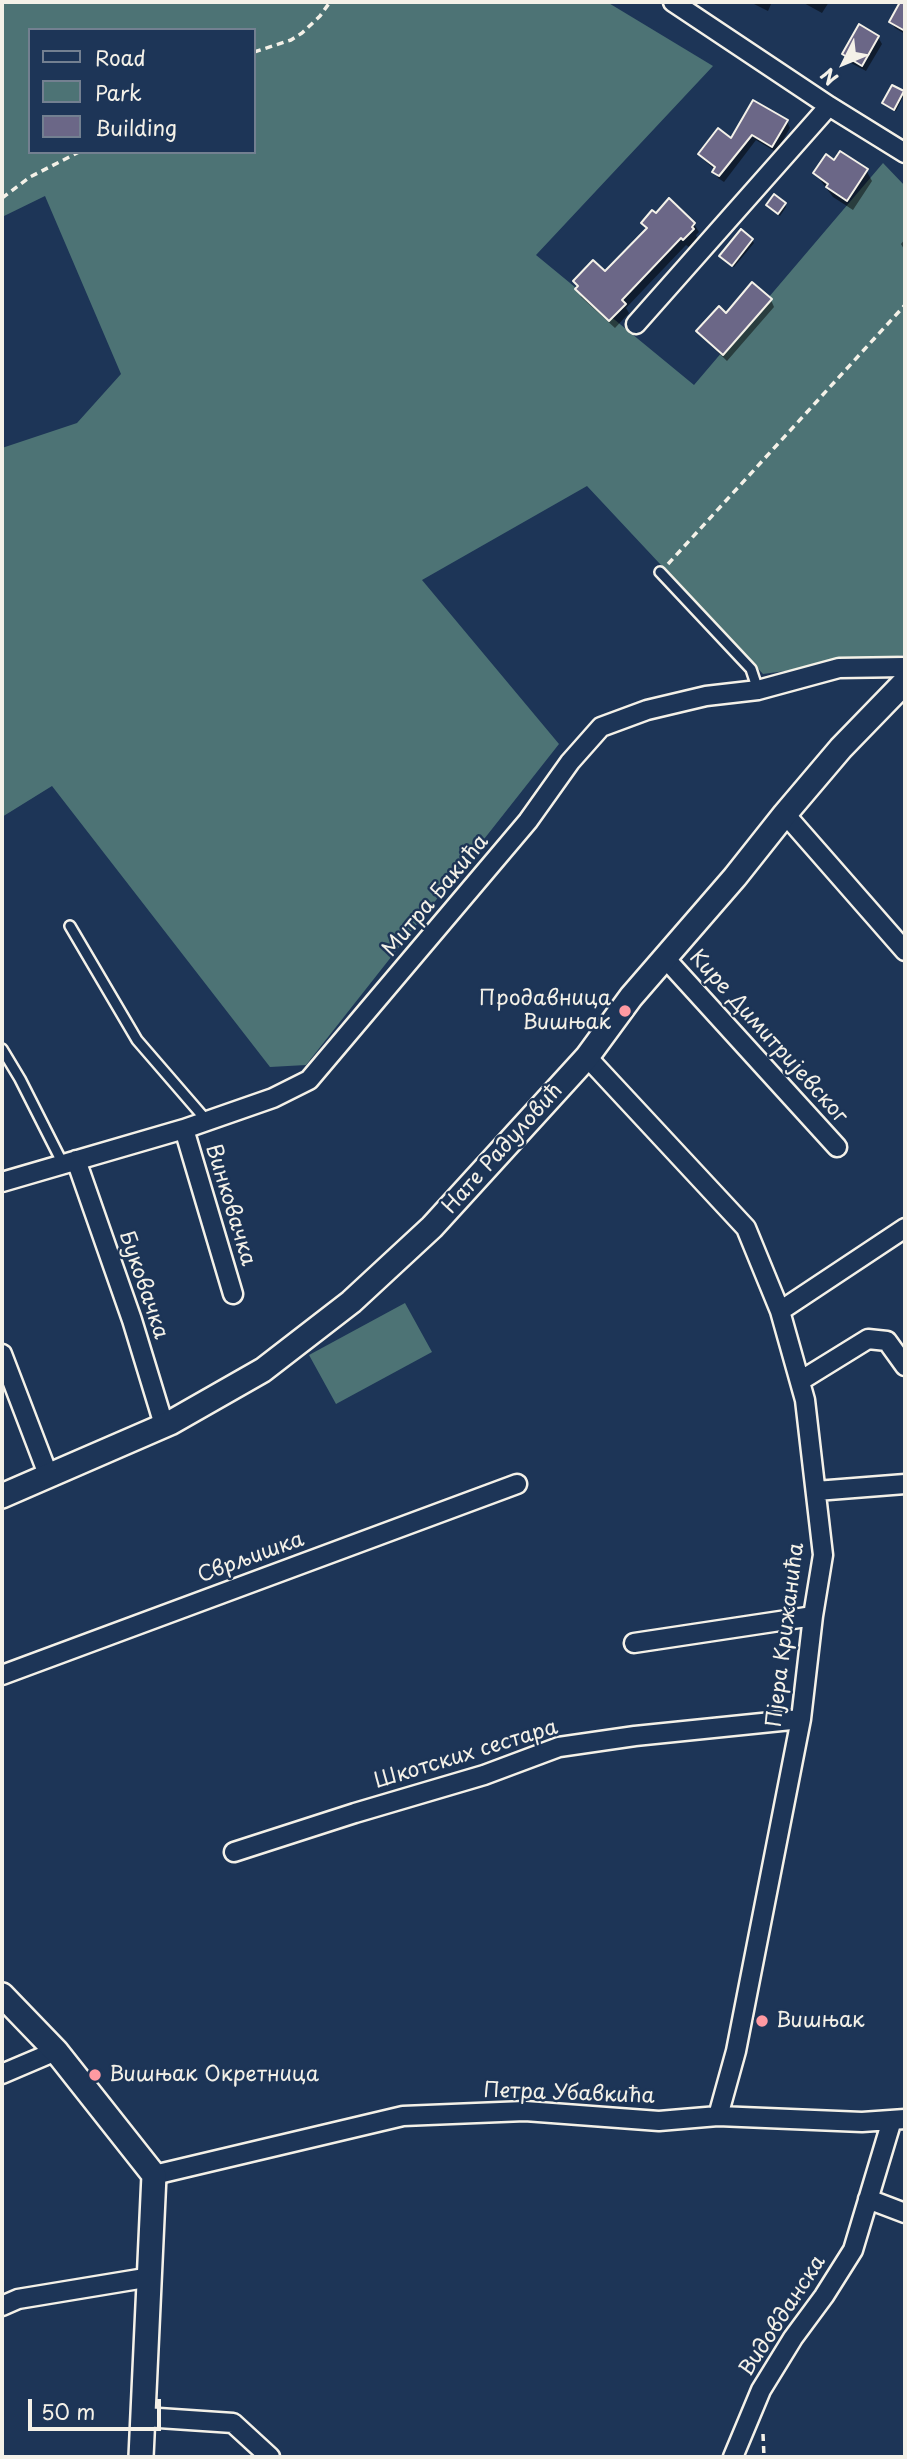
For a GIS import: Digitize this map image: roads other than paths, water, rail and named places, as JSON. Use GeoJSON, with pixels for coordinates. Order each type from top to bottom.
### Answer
{"type":"FeatureCollection","features":[{"type":"Feature","properties":{"kind":"street"},"geometry":{"type":"LineString","coordinates":[[673,2],[905,153]]}},
{"type":"Feature","properties":{"kind":"street"},"geometry":{"type":"LineString","coordinates":[[636,324],[829,106]]}},
{"type":"Feature","properties":{"kind":"street","name":"Митра Бакића"},"geometry":{"type":"LineString","coordinates":[[2,1182],[184,1129],[273,1098],[309,1080],[528,821],[570,762],[601,727],[648,710],[706,696],[758,690],[839,668],[905,679]]}},
{"type":"Feature","properties":{"kind":"street","name":"Нате Радуловић"},"geometry":{"type":"LineString","coordinates":[[2,1496],[164,1425],[263,1370],[351,1302],[432,1227],[587,1057],[631,997],[735,877],[841,748],[905,679]]}},
{"type":"Feature","properties":{"kind":"street"},"geometry":{"type":"LineString","coordinates":[[785,814],[905,951]]}},
{"type":"Feature","properties":{"kind":"street","name":"Кире Димитријевског"},"geometry":{"type":"LineString","coordinates":[[665,958],[837,1147]]}},
{"type":"Feature","properties":{"kind":"street","name":"Пјера Крижанића"},"geometry":{"type":"LineString","coordinates":[[587,1057],[746,1228],[780,1311],[805,1400],[823,1555],[801,1719],[736,2051],[718,2116]]}},
{"type":"Feature","properties":{"kind":"street","name":"Винковачка"},"geometry":{"type":"LineString","coordinates":[[184,1129],[233,1294]]}},
{"type":"Feature","properties":{"kind":"street","name":"Буковачка"},"geometry":{"type":"LineString","coordinates":[[69,1162],[132,1320],[164,1425]]}},
{"type":"Feature","properties":{"kind":"street"},"geometry":{"type":"LineString","coordinates":[[780,1311],[905,1228]]}},
{"type":"Feature","properties":{"kind":"street"},"geometry":{"type":"LineString","coordinates":[[800,1381],[868,1339],[887,1341],[905,1366]]}},
{"type":"Feature","properties":{"kind":"street"},"geometry":{"type":"LineString","coordinates":[[2,1354],[50,1477]]}},
{"type":"Feature","properties":{"kind":"street","name":"Сврљишка"},"geometry":{"type":"LineString","coordinates":[[2,1675],[517,1484]]}},
{"type":"Feature","properties":{"kind":"street"},"geometry":{"type":"LineString","coordinates":[[816,1491],[905,1484]]}},
{"type":"Feature","properties":{"kind":"street"},"geometry":{"type":"LineString","coordinates":[[634,1643],[813,1616]]}},
{"type":"Feature","properties":{"kind":"street","name":"Шкотских сестара"},"geometry":{"type":"LineString","coordinates":[[234,1852],[484,1775],[559,1747],[635,1736],[801,1719]]}},
{"type":"Feature","properties":{"kind":"street"},"geometry":{"type":"LineString","coordinates":[[2,1995],[55,2052],[154,2175],[141,2457]]}},
{"type":"Feature","properties":{"kind":"street"},"geometry":{"type":"LineString","coordinates":[[2,2074],[55,2052]]}},
{"type":"Feature","properties":{"kind":"street","name":"Петра Убавкића"},"geometry":{"type":"LineString","coordinates":[[154,2175],[403,2116],[525,2111],[659,2122],[718,2116],[862,2122],[899,2119]]}},
{"type":"Feature","properties":{"kind":"street","name":"Видовданска"},"geometry":{"type":"LineString","coordinates":[[733,2457],[761,2390],[853,2250],[868,2199],[899,2119]]}},
{"type":"Feature","properties":{"kind":"street"},"geometry":{"type":"LineString","coordinates":[[868,2199],[905,2213]]}},
{"type":"Feature","properties":{"kind":"street"},"geometry":{"type":"LineString","coordinates":[[2,2306],[18,2299],[151,2277]]}},
{"type":"Feature","properties":{"kind":"street"},"geometry":{"type":"LineString","coordinates":[[144,2417],[233,2423],[270,2457]]}},
{"type":"Feature","properties":{"kind":"lane"},"geometry":{"type":"LineString","coordinates":[[660,572],[751,669],[758,690]]}},
{"type":"Feature","properties":{"kind":"lane"},"geometry":{"type":"LineString","coordinates":[[70,926],[137,1040],[207,1121]]}},
{"type":"Feature","properties":{"kind":"lane"},"geometry":{"type":"LineString","coordinates":[[2,1049],[69,1162]]}},
{"type":"Feature","properties":{"kind":"place","name":"Продавница Вишњак"},"geometry":{"type":"Point","coordinates":[625,1011]}},
{"type":"Feature","properties":{"kind":"place","name":"Вишњак"},"geometry":{"type":"Point","coordinates":[762,2021]}},
{"type":"Feature","properties":{"kind":"place","name":"Вишњак Окретница"},"geometry":{"type":"Point","coordinates":[95,2075]}}]}
